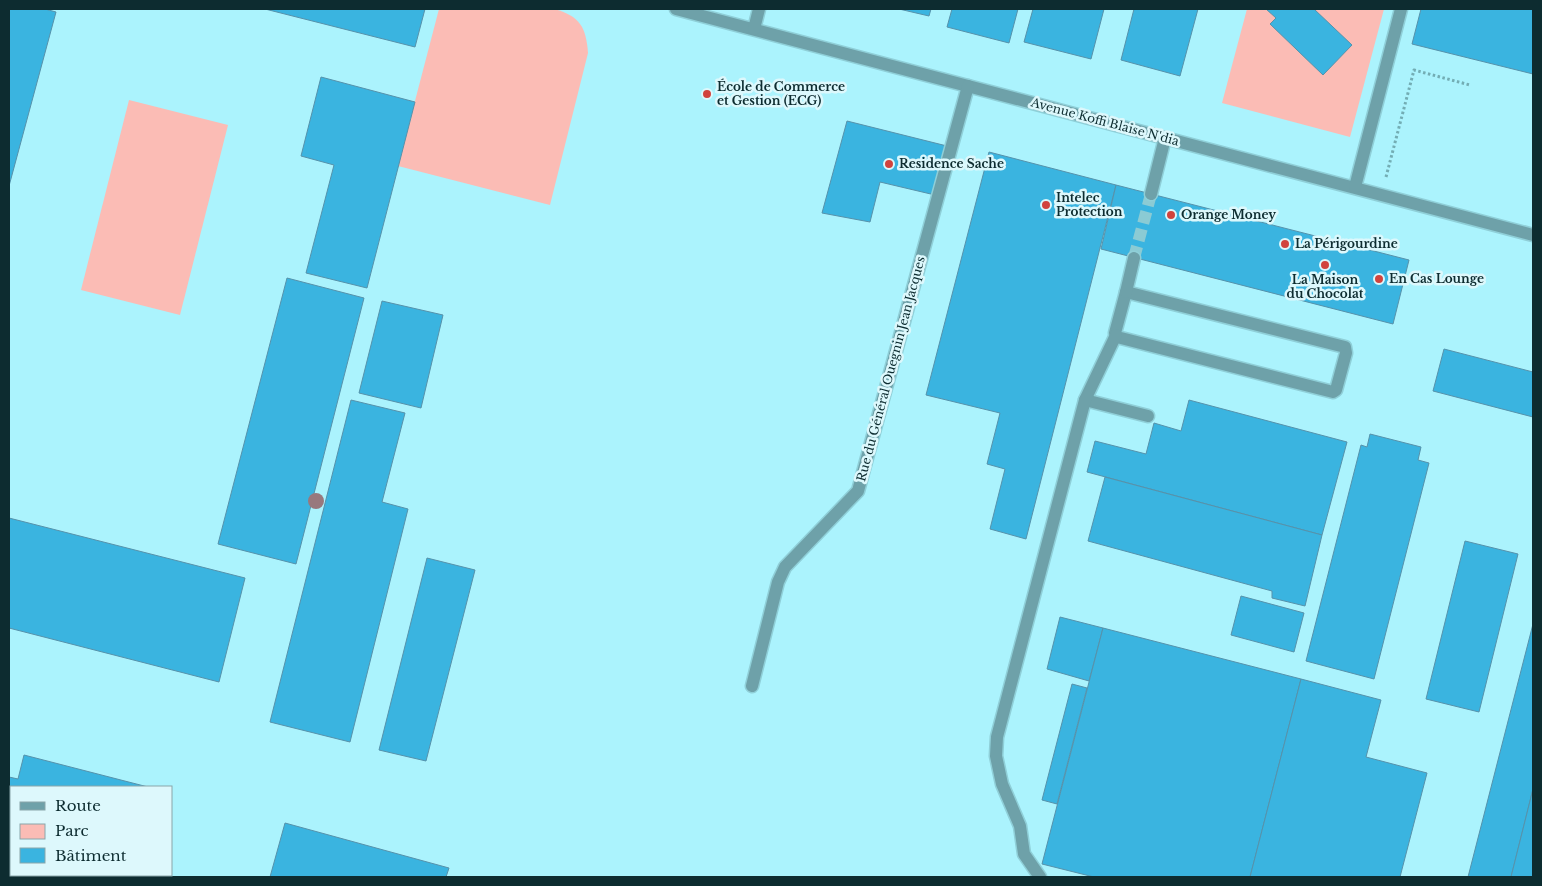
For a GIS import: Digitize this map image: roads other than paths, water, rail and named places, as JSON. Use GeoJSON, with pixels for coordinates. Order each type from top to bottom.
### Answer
{"type":"FeatureCollection","features":[{"type":"Feature","properties":{"kind":"street","name":"Avenue Koffi Blaise N'dia"},"geometry":{"type":"LineString","coordinates":[[676,9],[1533,235]]}},
{"type":"Feature","properties":{"kind":"street"},"geometry":{"type":"LineString","coordinates":[[754,29],[760,9]]}},
{"type":"Feature","properties":{"kind":"street"},"geometry":{"type":"LineString","coordinates":[[1355,187],[1401,9]]}},
{"type":"Feature","properties":{"kind":"street","name":"Rue du Général Ouegnin Jean Jacques"},"geometry":{"type":"LineString","coordinates":[[752,686],[778,582],[785,567],[858,491],[968,86]]}},
{"type":"Feature","properties":{"kind":"street"},"geometry":{"type":"LineString","coordinates":[[1151,194],[1165,138]]}},
{"type":"Feature","properties":{"kind":"street"},"geometry":{"type":"LineString","coordinates":[[1040,877],[1024,854],[1020,826],[1002,784],[996,756],[997,736],[1086,400],[1116,335],[1134,258]]}},
{"type":"Feature","properties":{"kind":"street"},"geometry":{"type":"LineString","coordinates":[[1116,335],[1333,392],[1336,390],[1346,352],[1345,347],[1126,292]]}},
{"type":"Feature","properties":{"kind":"street"},"geometry":{"type":"LineString","coordinates":[[1086,400],[1148,416]]}},
{"type":"Feature","properties":{"kind":"tunnel"},"geometry":{"type":"LineString","coordinates":[[1134,258],[1151,194]]}},
{"type":"Feature","properties":{"kind":"place","name":"École de Commerce et Gestion (ECG)"},"geometry":{"type":"Point","coordinates":[707,94]}},
{"type":"Feature","properties":{"kind":"place","name":"Residence Sache"},"geometry":{"type":"Point","coordinates":[889,164]}},
{"type":"Feature","properties":{"kind":"place","name":"Intelec Protection"},"geometry":{"type":"Point","coordinates":[1046,205]}},
{"type":"Feature","properties":{"kind":"place","name":"Orange Money"},"geometry":{"type":"Point","coordinates":[1171,215]}},
{"type":"Feature","properties":{"kind":"place","name":"La Périgourdine"},"geometry":{"type":"Point","coordinates":[1285,244]}},
{"type":"Feature","properties":{"kind":"place","name":"La Maison du Chocolat"},"geometry":{"type":"Point","coordinates":[1325,265]}},
{"type":"Feature","properties":{"kind":"place","name":"En Cas Lounge"},"geometry":{"type":"Point","coordinates":[1379,279]}}]}
